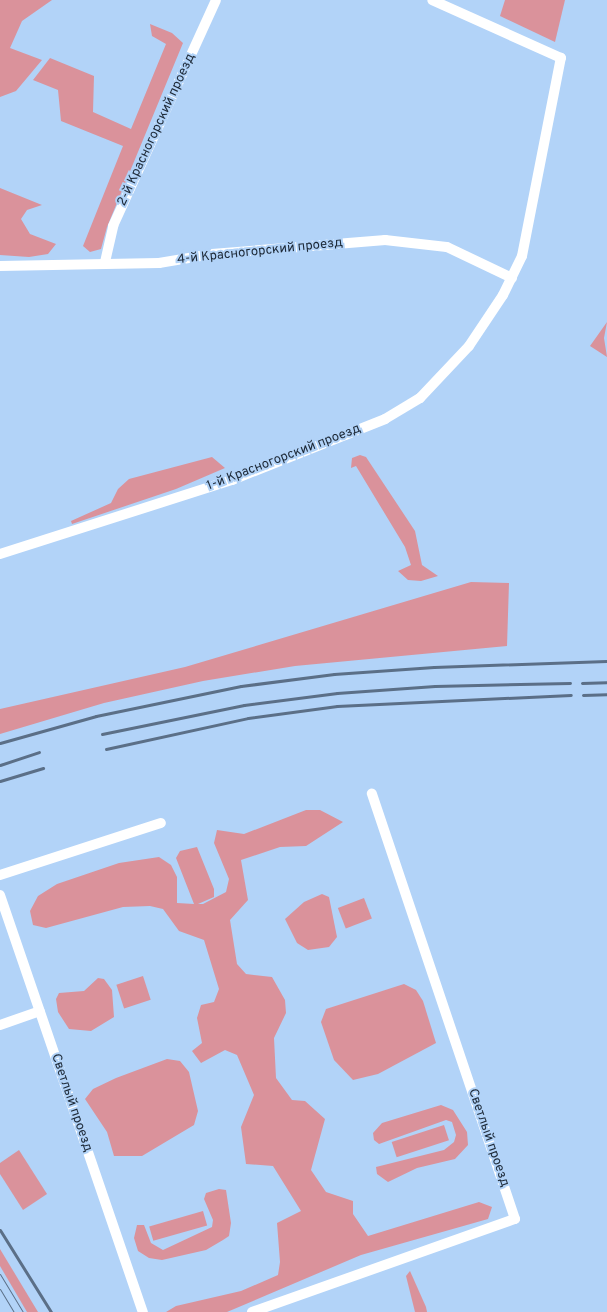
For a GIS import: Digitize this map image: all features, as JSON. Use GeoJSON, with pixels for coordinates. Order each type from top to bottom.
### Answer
{"type":"FeatureCollection","features":[{"type":"Feature","properties":{"kind":"street","name":"2-й Красногорский проезд"},"geometry":{"type":"LineString","coordinates":[[105,262],[113,226],[216,0]]}},
{"type":"Feature","properties":{"kind":"street","name":"1-й Красногорский проезд"},"geometry":{"type":"LineString","coordinates":[[0,554],[232,480],[402,410],[438,382],[469,346],[512,278],[530,228],[562,58],[432,0]]}},
{"type":"Feature","properties":{"kind":"street","name":"4-й Красногорский проезд"},"geometry":{"type":"LineString","coordinates":[[0,266],[43,263],[159,263],[212,254],[400,241],[447,247],[512,278]]}},
{"type":"Feature","properties":{"kind":"street","name":"Светлый проезд"},"geometry":{"type":"LineString","coordinates":[[252,1312],[515,1219],[372,793]]}},
{"type":"Feature","properties":{"kind":"street"},"geometry":{"type":"LineString","coordinates":[[0,875],[161,823]]}},
{"type":"Feature","properties":{"kind":"street","name":"Светлый проезд"},"geometry":{"type":"LineString","coordinates":[[0,895],[143,1312]]}},
{"type":"Feature","properties":{"kind":"street"},"geometry":{"type":"LineString","coordinates":[[0,1025],[40,1011]]}},
{"type":"Feature","properties":{"kind":"shaded area"},"geometry":{"type":"Polygon","coordinates":[[[0,0],[52,0],[22,21],[10,48],[42,60],[16,91],[0,97],[0,0]]]}},
{"type":"Feature","properties":{"kind":"shaded area"},"geometry":{"type":"Polygon","coordinates":[[[505,0],[565,0],[555,42],[500,16],[505,0]]]}},
{"type":"Feature","properties":{"kind":"shaded area"},"geometry":{"type":"Polygon","coordinates":[[[150,24],[172,33],[183,43],[107,227],[101,249],[90,252],[83,246],[123,146],[61,121],[58,90],[33,80],[50,58],[94,76],[93,112],[131,129],[166,44],[152,36],[150,24]]]}},
{"type":"Feature","properties":{"kind":"shaded area"},"geometry":{"type":"Polygon","coordinates":[[[0,188],[42,205],[27,210],[21,219],[30,234],[56,244],[48,254],[29,257],[0,255],[0,188]]]}},
{"type":"Feature","properties":{"kind":"shaded area"},"geometry":{"type":"Polygon","coordinates":[[[607,322],[604,338],[607,357],[590,346],[607,322]]]}},
{"type":"Feature","properties":{"kind":"shaded area"},"geometry":{"type":"Polygon","coordinates":[[[360,455],[366,457],[415,531],[422,565],[438,576],[421,581],[408,580],[398,571],[411,565],[405,547],[356,466],[351,468],[352,458],[360,455]]]}},
{"type":"Feature","properties":{"kind":"shaded area"},"geometry":{"type":"Polygon","coordinates":[[[212,457],[225,468],[176,489],[72,524],[71,521],[111,503],[118,489],[129,479],[212,457]]]}},
{"type":"Feature","properties":{"kind":"shaded area"},"geometry":{"type":"Polygon","coordinates":[[[471,582],[509,583],[507,646],[295,666],[203,681],[104,703],[0,734],[0,709],[185,667],[471,582]]]}},
{"type":"Feature","properties":{"kind":"shaded area"},"geometry":{"type":"Polygon","coordinates":[[[306,810],[320,810],[343,822],[306,846],[280,847],[241,860],[248,900],[230,920],[237,964],[246,974],[272,977],[285,1000],[286,1013],[274,1038],[276,1078],[292,1100],[305,1101],[325,1119],[311,1170],[326,1192],[353,1201],[353,1214],[368,1236],[479,1202],[492,1207],[488,1219],[361,1255],[227,1312],[166,1312],[176,1306],[241,1291],[278,1275],[280,1262],[277,1223],[301,1211],[273,1166],[246,1164],[241,1127],[254,1095],[237,1055],[225,1050],[201,1063],[192,1051],[202,1043],[197,1018],[201,1005],[214,1002],[219,989],[204,940],[179,931],[163,909],[150,906],[123,907],[46,928],[33,925],[30,911],[38,896],[57,884],[119,863],[159,857],[171,865],[177,877],[177,903],[194,904],[176,858],[180,851],[197,847],[214,889],[214,897],[198,904],[203,904],[226,892],[229,879],[214,843],[217,830],[244,834],[306,810]]]}},
{"type":"Feature","properties":{"kind":"shaded area"},"geometry":{"type":"Polygon","coordinates":[[[322,894],[329,897],[337,937],[329,947],[308,950],[297,943],[285,919],[304,902],[322,894]]]}},
{"type":"Feature","properties":{"kind":"shaded area"},"geometry":{"type":"Polygon","coordinates":[[[364,898],[372,919],[346,929],[338,908],[364,898]]]}},
{"type":"Feature","properties":{"kind":"shaded area"},"geometry":{"type":"Polygon","coordinates":[[[143,976],[151,1000],[124,1008],[116,985],[143,976]]]}},
{"type":"Feature","properties":{"kind":"shaded area"},"geometry":{"type":"Polygon","coordinates":[[[98,978],[104,979],[112,990],[114,1017],[91,1031],[69,1029],[58,1012],[56,999],[59,993],[84,991],[98,978]]]}},
{"type":"Feature","properties":{"kind":"shaded area"},"geometry":{"type":"Polygon","coordinates":[[[404,984],[416,990],[423,1001],[436,1043],[378,1074],[353,1080],[334,1060],[321,1022],[326,1009],[404,984]]]}},
{"type":"Feature","properties":{"kind":"shaded area"},"geometry":{"type":"Polygon","coordinates":[[[167,1059],[180,1061],[189,1072],[198,1111],[194,1125],[142,1156],[114,1156],[107,1132],[85,1099],[93,1089],[116,1078],[167,1059]]]}},
{"type":"Feature","properties":{"kind":"shaded area"},"geometry":{"type":"Polygon","coordinates":[[[441,1105],[453,1110],[467,1132],[468,1145],[455,1159],[417,1168],[388,1182],[377,1174],[376,1167],[444,1150],[454,1142],[456,1135],[452,1122],[446,1120],[379,1144],[374,1140],[373,1133],[382,1123],[441,1105]]]}},
{"type":"Feature","properties":{"kind":"shaded area"},"geometry":{"type":"Polygon","coordinates":[[[444,1125],[449,1140],[397,1157],[392,1142],[444,1125]]]}},
{"type":"Feature","properties":{"kind":"shaded area"},"geometry":{"type":"Polygon","coordinates":[[[19,1150],[47,1194],[23,1210],[0,1174],[0,1163],[19,1150]]]}},
{"type":"Feature","properties":{"kind":"shaded area"},"geometry":{"type":"Polygon","coordinates":[[[219,1189],[226,1190],[231,1223],[229,1236],[206,1250],[162,1260],[149,1258],[138,1251],[134,1238],[137,1225],[144,1225],[151,1243],[163,1250],[212,1227],[213,1220],[204,1199],[206,1193],[219,1189]]]}},
{"type":"Feature","properties":{"kind":"shaded area"},"geometry":{"type":"Polygon","coordinates":[[[203,1211],[207,1225],[153,1241],[149,1226],[203,1211]]]}},
{"type":"Feature","properties":{"kind":"shaded area"},"geometry":{"type":"Polygon","coordinates":[[[0,1249],[38,1312],[27,1312],[0,1266],[0,1249]]]}},
{"type":"Feature","properties":{"kind":"shaded area"},"geometry":{"type":"Polygon","coordinates":[[[410,1271],[427,1312],[415,1312],[406,1276],[410,1271]]]}},
{"type":"Feature","properties":{"kind":"tram line"},"geometry":{"type":"LineString","coordinates":[[0,1274],[23,1312]]}},
{"type":"Feature","properties":{"kind":"tram line"},"geometry":{"type":"LineString","coordinates":[[0,1289],[14,1312]]}},
{"type":"Feature","properties":{"kind":"railway"},"geometry":{"type":"LineString","coordinates":[[0,743],[96,716],[241,686],[334,674],[434,667],[607,661]]}},
{"type":"Feature","properties":{"kind":"railway"},"geometry":{"type":"LineString","coordinates":[[582,683],[607,682]]}},
{"type":"Feature","properties":{"kind":"railway"},"geometry":{"type":"LineString","coordinates":[[102,734],[244,705],[337,693],[435,686],[570,683]]}},
{"type":"Feature","properties":{"kind":"railway"},"geometry":{"type":"LineString","coordinates":[[583,695],[607,694]]}},
{"type":"Feature","properties":{"kind":"railway"},"geometry":{"type":"LineString","coordinates":[[106,749],[248,718],[337,706],[571,695]]}},
{"type":"Feature","properties":{"kind":"railway"},"geometry":{"type":"LineString","coordinates":[[0,765],[39,752]]}},
{"type":"Feature","properties":{"kind":"railway"},"geometry":{"type":"LineString","coordinates":[[0,781],[43,768]]}},
{"type":"Feature","properties":{"kind":"railway"},"geometry":{"type":"LineString","coordinates":[[0,1230],[51,1312]]}}]}
